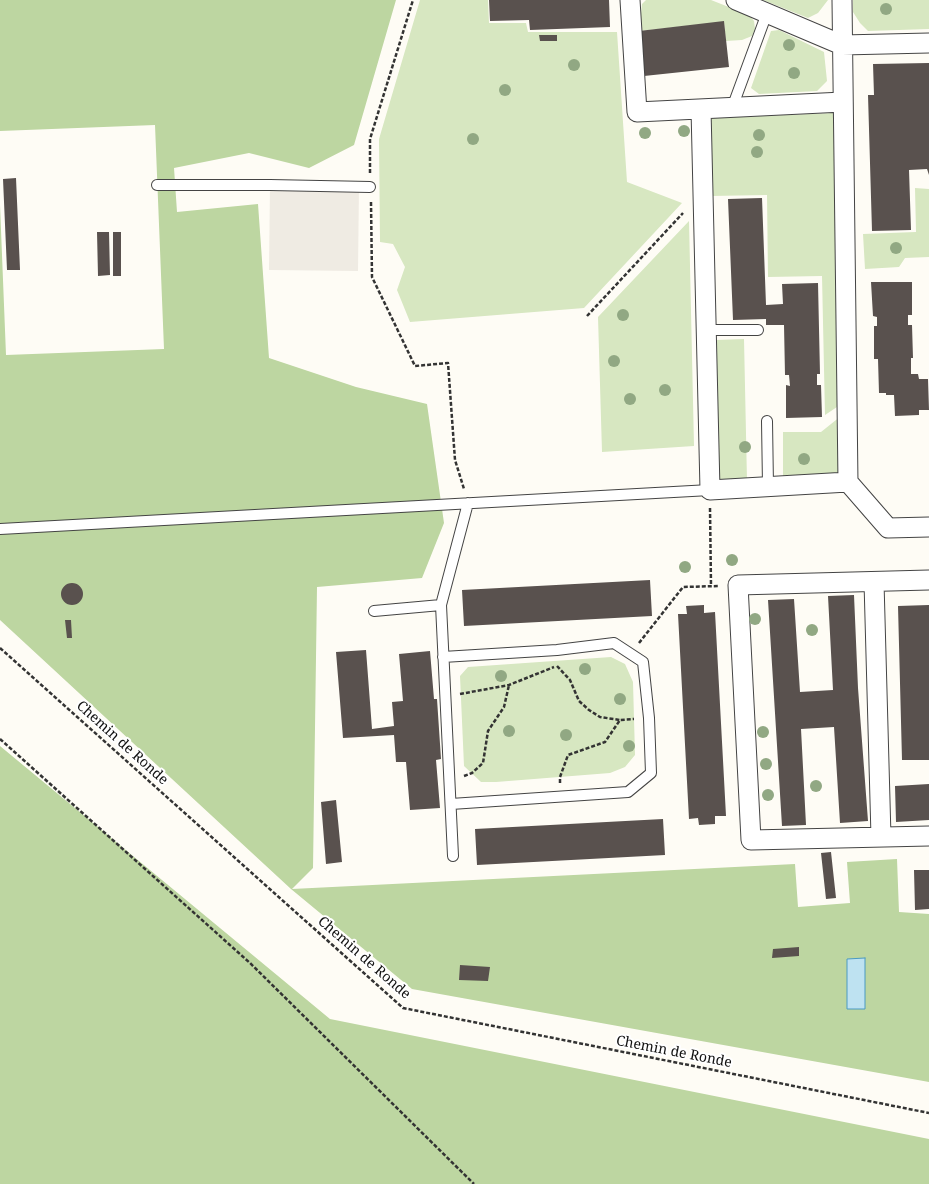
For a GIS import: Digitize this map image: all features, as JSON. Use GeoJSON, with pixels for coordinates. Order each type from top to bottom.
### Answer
{"type":"FeatureCollection","features":[{"type":"Feature","properties":{"kind":"street"},"geometry":{"type":"LineString","coordinates":[[630,0],[637,112],[843,102]]}},
{"type":"Feature","properties":{"kind":"street"},"geometry":{"type":"LineString","coordinates":[[736,0],[842,45],[929,43]]}},
{"type":"Feature","properties":{"kind":"street"},"geometry":{"type":"LineString","coordinates":[[842,0],[848,482],[888,528],[929,527]]}},
{"type":"Feature","properties":{"kind":"street"},"geometry":{"type":"LineString","coordinates":[[701,109],[710,490],[848,482]]}},
{"type":"Feature","properties":{"kind":"street"},"geometry":{"type":"LineString","coordinates":[[929,580],[738,585],[751,840],[929,836]]}},
{"type":"Feature","properties":{"kind":"street"},"geometry":{"type":"LineString","coordinates":[[874,582],[881,837]]}},
{"type":"Feature","properties":{"kind":"lane"},"geometry":{"type":"LineString","coordinates":[[732,108],[767,13]]}},
{"type":"Feature","properties":{"kind":"lane"},"geometry":{"type":"LineString","coordinates":[[158,185],[370,187]]}},
{"type":"Feature","properties":{"kind":"lane"},"geometry":{"type":"LineString","coordinates":[[706,330],[758,330]]}},
{"type":"Feature","properties":{"kind":"lane"},"geometry":{"type":"LineString","coordinates":[[767,421],[768,486]]}},
{"type":"Feature","properties":{"kind":"lane"},"geometry":{"type":"LineString","coordinates":[[0,529],[710,490]]}},
{"type":"Feature","properties":{"kind":"lane"},"geometry":{"type":"LineString","coordinates":[[453,856],[441,605],[468,503]]}},
{"type":"Feature","properties":{"kind":"lane"},"geometry":{"type":"LineString","coordinates":[[374,611],[441,605]]}},
{"type":"Feature","properties":{"kind":"lane"},"geometry":{"type":"LineString","coordinates":[[443,657],[558,650],[614,643],[643,662],[649,718],[651,773],[628,792],[451,804]]}},
{"type":"Feature","properties":{"kind":"path"},"geometry":{"type":"LineString","coordinates":[[413,0],[370,139],[372,277],[415,366],[448,363],[455,460],[468,503]]}},
{"type":"Feature","properties":{"kind":"path"},"geometry":{"type":"LineString","coordinates":[[587,316],[704,191]]}},
{"type":"Feature","properties":{"kind":"path"},"geometry":{"type":"LineString","coordinates":[[710,490],[711,586]]}},
{"type":"Feature","properties":{"kind":"path"},"geometry":{"type":"LineString","coordinates":[[630,654],[683,587],[738,585]]}},
{"type":"Feature","properties":{"kind":"path","name":"Chemin de Ronde"},"geometry":{"type":"LineString","coordinates":[[0,648],[403,1008],[929,1113]]}},
{"type":"Feature","properties":{"kind":"path"},"geometry":{"type":"LineString","coordinates":[[445,696],[510,685],[557,666],[570,680],[579,701],[600,717],[620,720],[649,718]]}},
{"type":"Feature","properties":{"kind":"path"},"geometry":{"type":"LineString","coordinates":[[450,782],[472,773],[483,763],[488,731],[504,707],[510,685]]}},
{"type":"Feature","properties":{"kind":"path"},"geometry":{"type":"LineString","coordinates":[[560,797],[560,777],[568,755],[604,742],[620,720]]}},
{"type":"Feature","properties":{"kind":"path"},"geometry":{"type":"LineString","coordinates":[[0,739],[250,963],[474,1184]]}},
{"type":"Feature","properties":{"kind":"green space"},"geometry":{"type":"Polygon","coordinates":[[[0,0],[396,0],[354,145],[309,168],[249,153],[174,168],[177,212],[258,204],[269,358],[356,387],[427,404],[444,523],[422,578],[317,587],[313,868],[292,889],[795,864],[798,907],[850,903],[847,862],[897,859],[899,912],[929,914],[929,1082],[412,989],[291,889],[0,620],[0,205],[6,355],[164,349],[155,125],[0,131],[0,0]]]}},
{"type":"Feature","properties":{"kind":"green space"},"geometry":{"type":"Polygon","coordinates":[[[420,0],[488,0],[489,23],[526,23],[528,32],[617,32],[627,182],[682,203],[584,308],[410,322],[397,290],[405,267],[393,244],[380,242],[379,139],[420,0]]]}},
{"type":"Feature","properties":{"kind":"green space"},"geometry":{"type":"Polygon","coordinates":[[[646,0],[711,0],[749,15],[754,21],[755,29],[752,36],[742,40],[726,41],[724,22],[639,31],[642,4],[646,0]]]}},
{"type":"Feature","properties":{"kind":"green space"},"geometry":{"type":"Polygon","coordinates":[[[763,0],[828,0],[818,13],[808,18],[763,0]]]}},
{"type":"Feature","properties":{"kind":"green space"},"geometry":{"type":"Polygon","coordinates":[[[853,0],[929,0],[929,29],[868,31],[860,23],[853,12],[853,0]]]}},
{"type":"Feature","properties":{"kind":"green space"},"geometry":{"type":"Polygon","coordinates":[[[779,30],[824,52],[827,81],[817,91],[759,94],[751,88],[771,31],[779,30]]]}},
{"type":"Feature","properties":{"kind":"green space"},"geometry":{"type":"Polygon","coordinates":[[[834,113],[840,405],[825,415],[822,276],[768,277],[767,195],[711,196],[710,118],[834,113]]]}},
{"type":"Feature","properties":{"kind":"green space"},"geometry":{"type":"Polygon","coordinates":[[[915,188],[929,189],[929,257],[905,258],[899,267],[865,269],[863,234],[916,232],[915,188]]]}},
{"type":"Feature","properties":{"kind":"green space"},"geometry":{"type":"Polygon","coordinates":[[[689,221],[694,446],[602,452],[598,317],[689,221]]]}},
{"type":"Feature","properties":{"kind":"green space"},"geometry":{"type":"Polygon","coordinates":[[[744,339],[747,481],[719,481],[716,340],[744,339]]]}},
{"type":"Feature","properties":{"kind":"green space"},"geometry":{"type":"Polygon","coordinates":[[[841,416],[841,476],[783,479],[783,432],[821,432],[841,416]]]}},
{"type":"Feature","properties":{"kind":"green space"},"geometry":{"type":"Polygon","coordinates":[[[611,657],[625,664],[633,682],[635,755],[625,767],[610,773],[481,782],[464,766],[460,676],[468,667],[611,657]]]}},
{"type":"Feature","properties":{"kind":"green space"},"geometry":{"type":"Polygon","coordinates":[[[0,746],[330,1019],[929,1139],[929,1184],[0,1184],[0,746]]]}},
{"type":"Feature","properties":{"kind":"shaded area"},"geometry":{"type":"Polygon","coordinates":[[[270,185],[359,186],[358,271],[269,270],[270,185]]]}},
{"type":"Feature","properties":{"kind":"water"},"geometry":{"type":"Polygon","coordinates":[[[865,958],[865,1009],[847,1009],[847,959],[865,958]]]}},
{"type":"Feature","properties":{"kind":"building"},"geometry":{"type":"Polygon","coordinates":[[[489,0],[609,0],[610,27],[530,30],[529,20],[490,21],[489,0]]]}},
{"type":"Feature","properties":{"kind":"building"},"geometry":{"type":"Polygon","coordinates":[[[724,21],[729,67],[644,76],[639,31],[724,21]]]}},
{"type":"Feature","properties":{"kind":"building"},"geometry":{"type":"Polygon","coordinates":[[[539,35],[557,35],[557,41],[540,41],[539,35]]]}},
{"type":"Feature","properties":{"kind":"building"},"geometry":{"type":"Polygon","coordinates":[[[929,63],[929,175],[927,169],[909,170],[911,230],[872,231],[868,95],[874,95],[873,64],[929,63]]]}},
{"type":"Feature","properties":{"kind":"building"},"geometry":{"type":"Polygon","coordinates":[[[16,178],[20,270],[7,270],[3,179],[16,178]]]}},
{"type":"Feature","properties":{"kind":"building"},"geometry":{"type":"Polygon","coordinates":[[[762,198],[766,305],[783,304],[782,284],[818,283],[820,374],[817,374],[817,385],[821,385],[822,417],[786,418],[786,385],[790,386],[789,375],[785,375],[784,325],[766,325],[766,319],[733,320],[728,199],[762,198]]]}},
{"type":"Feature","properties":{"kind":"building"},"geometry":{"type":"Polygon","coordinates":[[[97,232],[109,232],[110,275],[98,276],[97,232]]]}},
{"type":"Feature","properties":{"kind":"building"},"geometry":{"type":"Polygon","coordinates":[[[113,232],[121,232],[121,276],[113,276],[113,232]]]}},
{"type":"Feature","properties":{"kind":"building"},"geometry":{"type":"Polygon","coordinates":[[[871,282],[912,282],[912,315],[908,315],[908,325],[912,325],[913,358],[911,358],[911,374],[918,374],[919,379],[928,379],[929,410],[919,410],[919,415],[895,416],[894,395],[879,393],[878,359],[874,359],[874,326],[877,326],[877,317],[873,316],[871,282]]]}},
{"type":"Feature","properties":{"kind":"building"},"geometry":{"type":"Polygon","coordinates":[[[650,580],[652,616],[464,626],[462,590],[650,580]]]}},
{"type":"Feature","properties":{"kind":"building"},"geometry":{"type":"Polygon","coordinates":[[[72,583],[80,586],[83,594],[80,602],[72,605],[64,602],[61,594],[64,586],[72,583]]]}},
{"type":"Feature","properties":{"kind":"building"},"geometry":{"type":"Polygon","coordinates":[[[854,595],[858,688],[868,821],[840,823],[834,727],[801,729],[806,825],[782,826],[768,600],[794,599],[800,692],[833,690],[828,596],[854,595]]]}},
{"type":"Feature","properties":{"kind":"building"},"geometry":{"type":"Polygon","coordinates":[[[704,605],[704,613],[715,612],[726,816],[715,816],[715,824],[699,825],[698,818],[689,819],[678,614],[687,614],[686,606],[704,605]]]}},
{"type":"Feature","properties":{"kind":"building"},"geometry":{"type":"Polygon","coordinates":[[[929,605],[929,760],[902,760],[898,606],[929,605]]]}},
{"type":"Feature","properties":{"kind":"building"},"geometry":{"type":"Polygon","coordinates":[[[65,620],[71,620],[72,638],[67,638],[65,620]]]}},
{"type":"Feature","properties":{"kind":"building"},"geometry":{"type":"Polygon","coordinates":[[[366,650],[372,729],[394,726],[392,702],[403,701],[399,654],[430,651],[434,699],[437,699],[441,759],[436,760],[440,808],[410,810],[406,762],[396,762],[394,735],[343,738],[336,652],[366,650]]]}},
{"type":"Feature","properties":{"kind":"building"},"geometry":{"type":"Polygon","coordinates":[[[929,784],[929,820],[896,822],[895,786],[929,784]]]}},
{"type":"Feature","properties":{"kind":"building"},"geometry":{"type":"Polygon","coordinates":[[[336,800],[342,862],[326,864],[321,802],[336,800]]]}},
{"type":"Feature","properties":{"kind":"building"},"geometry":{"type":"Polygon","coordinates":[[[663,819],[665,855],[477,865],[475,829],[663,819]]]}},
{"type":"Feature","properties":{"kind":"building"},"geometry":{"type":"Polygon","coordinates":[[[831,852],[836,898],[826,899],[821,853],[831,852]]]}},
{"type":"Feature","properties":{"kind":"building"},"geometry":{"type":"Polygon","coordinates":[[[914,870],[929,870],[929,909],[915,910],[914,870]]]}},
{"type":"Feature","properties":{"kind":"building"},"geometry":{"type":"Polygon","coordinates":[[[799,947],[799,956],[772,958],[773,949],[799,947]]]}},
{"type":"Feature","properties":{"kind":"building"},"geometry":{"type":"Polygon","coordinates":[[[460,965],[490,967],[488,981],[459,980],[460,965]]]}}]}
